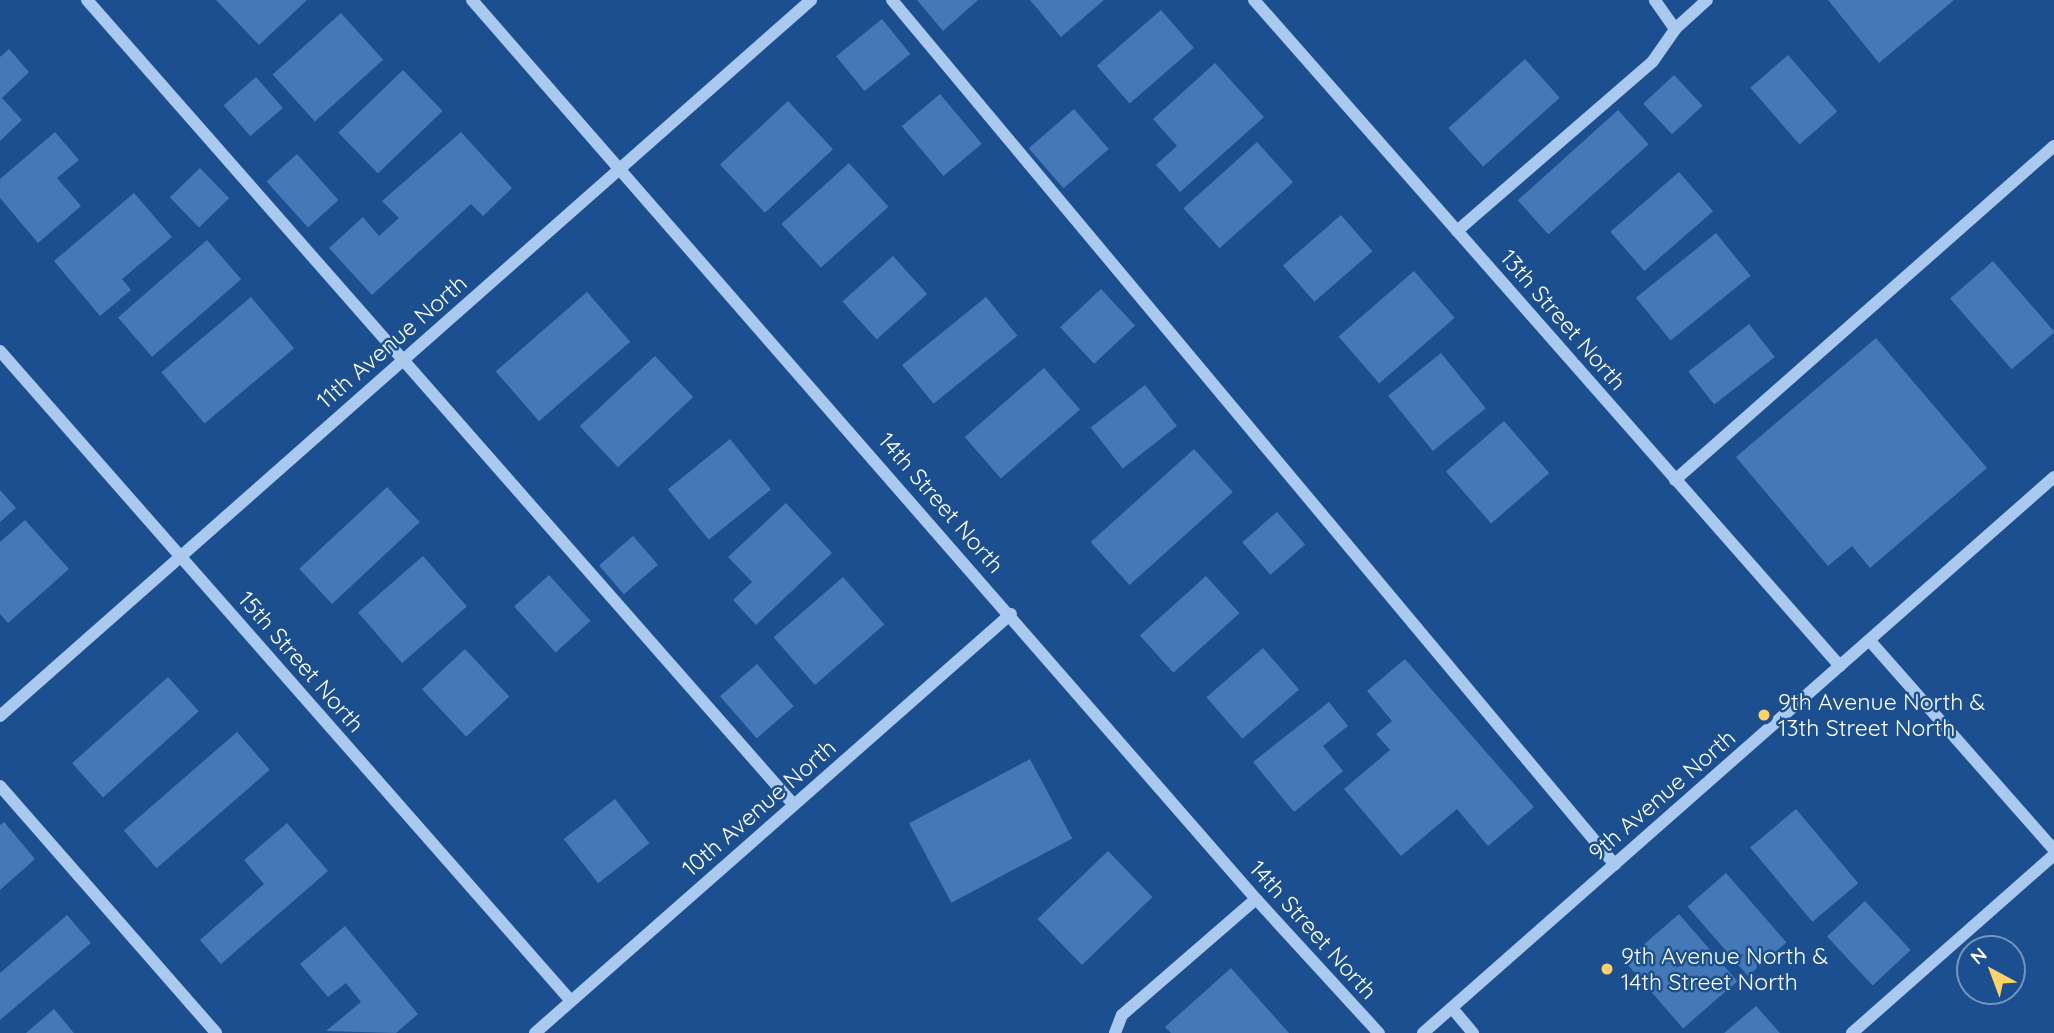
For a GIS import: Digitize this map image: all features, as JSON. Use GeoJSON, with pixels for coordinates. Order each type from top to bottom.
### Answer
{"type":"FeatureCollection","features":[{"type":"Feature","properties":{"kind":"street"},"geometry":{"type":"LineString","coordinates":[[87,0],[794,805]]}},
{"type":"Feature","properties":{"kind":"street","name":"14th Street North"},"geometry":{"type":"LineString","coordinates":[[472,0],[1011,614],[1256,899],[1379,1033]]}},
{"type":"Feature","properties":{"kind":"street","name":"11th Avenue North"},"geometry":{"type":"LineString","coordinates":[[0,716],[811,0]]}},
{"type":"Feature","properties":{"kind":"street"},"geometry":{"type":"LineString","coordinates":[[892,0],[1615,864]]}},
{"type":"Feature","properties":{"kind":"street","name":"13th Street North"},"geometry":{"type":"LineString","coordinates":[[1254,0],[1840,666]]}},
{"type":"Feature","properties":{"kind":"street"},"geometry":{"type":"LineString","coordinates":[[1656,0],[1675,29]]}},
{"type":"Feature","properties":{"kind":"street"},"geometry":{"type":"LineString","coordinates":[[1457,231],[1653,61],[1675,29],[1707,0]]}},
{"type":"Feature","properties":{"kind":"street"},"geometry":{"type":"LineString","coordinates":[[1675,480],[2054,146]]}},
{"type":"Feature","properties":{"kind":"street","name":"15th Street North"},"geometry":{"type":"LineString","coordinates":[[0,351],[571,1001]]}},
{"type":"Feature","properties":{"kind":"street","name":"9th Avenue North"},"geometry":{"type":"LineString","coordinates":[[1423,1033],[2054,477]]}},
{"type":"Feature","properties":{"kind":"street","name":"10th Avenue North"},"geometry":{"type":"LineString","coordinates":[[535,1033],[1011,614]]}},
{"type":"Feature","properties":{"kind":"street"},"geometry":{"type":"LineString","coordinates":[[1853,1033],[2054,853],[1870,641]]}},
{"type":"Feature","properties":{"kind":"street"},"geometry":{"type":"LineString","coordinates":[[0,786],[216,1033]]}},
{"type":"Feature","properties":{"kind":"street"},"geometry":{"type":"LineString","coordinates":[[1115,1033],[1122,1016],[1256,899]]}},
{"type":"Feature","properties":{"kind":"street"},"geometry":{"type":"LineString","coordinates":[[1452,1008],[1473,1033]]}},
{"type":"Feature","properties":{"kind":"building"},"geometry":{"type":"Polygon","coordinates":[[[216,0],[307,0],[259,45],[216,0]]]}},
{"type":"Feature","properties":{"kind":"building"},"geometry":{"type":"Polygon","coordinates":[[[917,0],[978,0],[943,31],[917,0]]]}},
{"type":"Feature","properties":{"kind":"building"},"geometry":{"type":"Polygon","coordinates":[[[1030,0],[1104,0],[1061,37],[1030,0]]]}},
{"type":"Feature","properties":{"kind":"building"},"geometry":{"type":"Polygon","coordinates":[[[1828,0],[1954,0],[1879,63],[1828,0]]]}},
{"type":"Feature","properties":{"kind":"building"},"geometry":{"type":"Polygon","coordinates":[[[1161,10],[1194,48],[1130,104],[1097,66],[1161,10]]]}},
{"type":"Feature","properties":{"kind":"building"},"geometry":{"type":"Polygon","coordinates":[[[341,13],[383,60],[315,121],[273,75],[341,13]]]}},
{"type":"Feature","properties":{"kind":"building"},"geometry":{"type":"Polygon","coordinates":[[[882,19],[910,54],[864,91],[836,56],[882,19]]]}},
{"type":"Feature","properties":{"kind":"building"},"geometry":{"type":"Polygon","coordinates":[[[9,49],[29,72],[2,98],[22,120],[0,141],[0,57],[9,49]]]}},
{"type":"Feature","properties":{"kind":"building"},"geometry":{"type":"Polygon","coordinates":[[[1788,55],[1837,112],[1799,144],[1750,88],[1788,55]]]}},
{"type":"Feature","properties":{"kind":"building"},"geometry":{"type":"Polygon","coordinates":[[[1525,59],[1560,98],[1483,167],[1448,128],[1525,59]]]}},
{"type":"Feature","properties":{"kind":"building"},"geometry":{"type":"Polygon","coordinates":[[[1215,63],[1264,117],[1180,192],[1156,165],[1177,146],[1153,119],[1215,63]]]}},
{"type":"Feature","properties":{"kind":"building"},"geometry":{"type":"Polygon","coordinates":[[[403,70],[443,111],[378,174],[338,133],[403,70]]]}},
{"type":"Feature","properties":{"kind":"building"},"geometry":{"type":"Polygon","coordinates":[[[1674,75],[1703,106],[1672,134],[1643,104],[1674,75]]]}},
{"type":"Feature","properties":{"kind":"building"},"geometry":{"type":"Polygon","coordinates":[[[256,77],[283,108],[250,136],[224,105],[256,77]]]}},
{"type":"Feature","properties":{"kind":"building"},"geometry":{"type":"Polygon","coordinates":[[[940,94],[982,144],[943,176],[902,126],[940,94]]]}},
{"type":"Feature","properties":{"kind":"building"},"geometry":{"type":"Polygon","coordinates":[[[788,101],[833,149],[765,213],[720,164],[788,101]]]}},
{"type":"Feature","properties":{"kind":"building"},"geometry":{"type":"Polygon","coordinates":[[[1074,109],[1109,149],[1063,188],[1029,148],[1074,109]]]}},
{"type":"Feature","properties":{"kind":"building"},"geometry":{"type":"Polygon","coordinates":[[[1618,110],[1649,144],[1548,235],[1518,200],[1618,110]]]}},
{"type":"Feature","properties":{"kind":"building"},"geometry":{"type":"Polygon","coordinates":[[[55,132],[79,160],[57,178],[81,206],[38,243],[0,198],[0,179],[55,132]]]}},
{"type":"Feature","properties":{"kind":"building"},"geometry":{"type":"Polygon","coordinates":[[[461,132],[512,188],[483,216],[471,204],[372,295],[329,248],[363,217],[379,236],[399,218],[382,201],[461,132]]]}},
{"type":"Feature","properties":{"kind":"building"},"geometry":{"type":"Polygon","coordinates":[[[1257,142],[1293,182],[1220,248],[1183,208],[1257,142]]]}},
{"type":"Feature","properties":{"kind":"building"},"geometry":{"type":"Polygon","coordinates":[[[297,154],[338,200],[308,228],[267,181],[297,154]]]}},
{"type":"Feature","properties":{"kind":"building"},"geometry":{"type":"Polygon","coordinates":[[[849,163],[888,207],[821,268],[781,224],[849,163]]]}},
{"type":"Feature","properties":{"kind":"building"},"geometry":{"type":"Polygon","coordinates":[[[200,168],[229,198],[199,227],[170,197],[200,168]]]}},
{"type":"Feature","properties":{"kind":"building"},"geometry":{"type":"Polygon","coordinates":[[[1679,172],[1713,211],[1644,271],[1610,232],[1679,172]]]}},
{"type":"Feature","properties":{"kind":"building"},"geometry":{"type":"Polygon","coordinates":[[[134,193],[172,237],[122,279],[131,290],[100,316],[54,261],[134,193]]]}},
{"type":"Feature","properties":{"kind":"building"},"geometry":{"type":"Polygon","coordinates":[[[1341,215],[1372,251],[1314,302],[1283,266],[1341,215]]]}},
{"type":"Feature","properties":{"kind":"building"},"geometry":{"type":"Polygon","coordinates":[[[1716,233],[1751,276],[1671,341],[1636,298],[1716,233]]]}},
{"type":"Feature","properties":{"kind":"building"},"geometry":{"type":"Polygon","coordinates":[[[207,240],[241,279],[152,357],[118,317],[207,240]]]}},
{"type":"Feature","properties":{"kind":"building"},"geometry":{"type":"Polygon","coordinates":[[[893,256],[927,294],[877,339],[842,302],[893,256]]]}},
{"type":"Feature","properties":{"kind":"building"},"geometry":{"type":"Polygon","coordinates":[[[1993,261],[2054,331],[2012,369],[1950,298],[1993,261]]]}},
{"type":"Feature","properties":{"kind":"building"},"geometry":{"type":"Polygon","coordinates":[[[1414,271],[1455,318],[1379,383],[1339,337],[1414,271]]]}},
{"type":"Feature","properties":{"kind":"building"},"geometry":{"type":"Polygon","coordinates":[[[1101,289],[1135,326],[1094,364],[1060,327],[1101,289]]]}},
{"type":"Feature","properties":{"kind":"building"},"geometry":{"type":"Polygon","coordinates":[[[587,292],[630,342],[539,421],[496,371],[587,292]]]}},
{"type":"Feature","properties":{"kind":"building"},"geometry":{"type":"Polygon","coordinates":[[[251,297],[294,348],[204,424],[161,372],[251,297]]]}},
{"type":"Feature","properties":{"kind":"building"},"geometry":{"type":"Polygon","coordinates":[[[986,297],[1017,336],[934,404],[902,365],[986,297]]]}},
{"type":"Feature","properties":{"kind":"building"},"geometry":{"type":"Polygon","coordinates":[[[1749,324],[1775,357],[1714,405],[1688,371],[1749,324]]]}},
{"type":"Feature","properties":{"kind":"building"},"geometry":{"type":"Polygon","coordinates":[[[1876,338],[1987,468],[1870,568],[1852,546],[1828,566],[1736,457],[1876,338]]]}},
{"type":"Feature","properties":{"kind":"building"},"geometry":{"type":"Polygon","coordinates":[[[1441,353],[1486,408],[1433,451],[1388,396],[1441,353]]]}},
{"type":"Feature","properties":{"kind":"building"},"geometry":{"type":"Polygon","coordinates":[[[655,356],[693,397],[618,467],[580,426],[655,356]]]}},
{"type":"Feature","properties":{"kind":"building"},"geometry":{"type":"Polygon","coordinates":[[[1044,368],[1080,410],[1001,478],[965,437],[1044,368]]]}},
{"type":"Feature","properties":{"kind":"building"},"geometry":{"type":"Polygon","coordinates":[[[1145,385],[1177,426],[1123,468],[1091,427],[1145,385]]]}},
{"type":"Feature","properties":{"kind":"building"},"geometry":{"type":"Polygon","coordinates":[[[1504,421],[1549,473],[1491,524],[1446,472],[1504,421]]]}},
{"type":"Feature","properties":{"kind":"building"},"geometry":{"type":"Polygon","coordinates":[[[730,439],[771,490],[709,540],[668,489],[730,439]]]}},
{"type":"Feature","properties":{"kind":"building"},"geometry":{"type":"Polygon","coordinates":[[[1194,449],[1233,492],[1130,585],[1091,542],[1194,449]]]}},
{"type":"Feature","properties":{"kind":"building"},"geometry":{"type":"Polygon","coordinates":[[[387,487],[420,522],[332,604],[299,569],[387,487]]]}},
{"type":"Feature","properties":{"kind":"building"},"geometry":{"type":"Polygon","coordinates":[[[0,490],[16,508],[0,522],[0,490]]]}},
{"type":"Feature","properties":{"kind":"building"},"geometry":{"type":"Polygon","coordinates":[[[786,503],[832,553],[756,625],[733,600],[752,582],[728,557],[786,503]]]}},
{"type":"Feature","properties":{"kind":"building"},"geometry":{"type":"Polygon","coordinates":[[[1277,512],[1305,544],[1270,575],[1242,542],[1277,512]]]}},
{"type":"Feature","properties":{"kind":"building"},"geometry":{"type":"Polygon","coordinates":[[[25,520],[69,569],[8,623],[0,614],[0,542],[25,520]]]}},
{"type":"Feature","properties":{"kind":"building"},"geometry":{"type":"Polygon","coordinates":[[[633,536],[658,565],[624,594],[599,566],[633,536]]]}},
{"type":"Feature","properties":{"kind":"building"},"geometry":{"type":"Polygon","coordinates":[[[423,556],[467,607],[402,663],[358,612],[423,556]]]}},
{"type":"Feature","properties":{"kind":"building"},"geometry":{"type":"Polygon","coordinates":[[[549,575],[590,621],[556,653],[514,606],[549,575]]]}},
{"type":"Feature","properties":{"kind":"building"},"geometry":{"type":"Polygon","coordinates":[[[1206,576],[1239,613],[1173,673],[1140,636],[1206,576]]]}},
{"type":"Feature","properties":{"kind":"building"},"geometry":{"type":"Polygon","coordinates":[[[843,577],[884,625],[815,685],[774,637],[843,577]]]}},
{"type":"Feature","properties":{"kind":"building"},"geometry":{"type":"Polygon","coordinates":[[[1263,648],[1299,690],[1242,739],[1206,697],[1263,648]]]}},
{"type":"Feature","properties":{"kind":"building"},"geometry":{"type":"Polygon","coordinates":[[[465,649],[509,697],[466,737],[422,689],[465,649]]]}},
{"type":"Feature","properties":{"kind":"building"},"geometry":{"type":"Polygon","coordinates":[[[1405,659],[1534,807],[1488,846],[1457,809],[1401,856],[1344,789],[1390,750],[1376,734],[1392,721],[1367,691],[1405,659]]]}},
{"type":"Feature","properties":{"kind":"building"},"geometry":{"type":"Polygon","coordinates":[[[757,664],[794,706],[757,738],[720,696],[757,664]]]}},
{"type":"Feature","properties":{"kind":"building"},"geometry":{"type":"Polygon","coordinates":[[[168,677],[199,711],[103,798],[72,763],[168,677]]]}},
{"type":"Feature","properties":{"kind":"building"},"geometry":{"type":"Polygon","coordinates":[[[1329,702],[1348,726],[1323,746],[1343,771],[1294,812],[1253,762],[1329,702]]]}},
{"type":"Feature","properties":{"kind":"building"},"geometry":{"type":"Polygon","coordinates":[[[237,732],[270,770],[157,868],[124,830],[237,732]]]}},
{"type":"Feature","properties":{"kind":"building"},"geometry":{"type":"Polygon","coordinates":[[[1030,759],[1072,838],[951,903],[909,823],[1030,759]]]}},
{"type":"Feature","properties":{"kind":"building"},"geometry":{"type":"Polygon","coordinates":[[[615,799],[649,843],[598,883],[564,839],[615,799]]]}},
{"type":"Feature","properties":{"kind":"building"},"geometry":{"type":"Polygon","coordinates":[[[1796,809],[1858,883],[1812,922],[1750,848],[1796,809]]]}},
{"type":"Feature","properties":{"kind":"building"},"geometry":{"type":"Polygon","coordinates":[[[4,822],[35,859],[0,890],[0,825],[4,822]]]}},
{"type":"Feature","properties":{"kind":"building"},"geometry":{"type":"Polygon","coordinates":[[[287,823],[328,871],[221,964],[200,940],[264,884],[244,860],[287,823]]]}},
{"type":"Feature","properties":{"kind":"building"},"geometry":{"type":"Polygon","coordinates":[[[1108,851],[1152,897],[1082,965],[1038,919],[1108,851]]]}},
{"type":"Feature","properties":{"kind":"building"},"geometry":{"type":"Polygon","coordinates":[[[1726,873],[1786,942],[1748,976],[1688,906],[1726,873]]]}},
{"type":"Feature","properties":{"kind":"building"},"geometry":{"type":"Polygon","coordinates":[[[1865,901],[1911,950],[1873,985],[1827,936],[1865,901]]]}},
{"type":"Feature","properties":{"kind":"building"},"geometry":{"type":"Polygon","coordinates":[[[1679,914],[1737,981],[1683,1028],[1625,961],[1679,914]]]}},
{"type":"Feature","properties":{"kind":"building"},"geometry":{"type":"Polygon","coordinates":[[[67,915],[91,943],[0,1020],[0,973],[67,915]]]}},
{"type":"Feature","properties":{"kind":"building"},"geometry":{"type":"Polygon","coordinates":[[[345,926],[418,1014],[396,1033],[326,1031],[361,1002],[346,983],[328,997],[300,964],[345,926]]]}},
{"type":"Feature","properties":{"kind":"building"},"geometry":{"type":"Polygon","coordinates":[[[1231,968],[1289,1033],[1171,1033],[1165,1027],[1231,968]]]}},
{"type":"Feature","properties":{"kind":"building"},"geometry":{"type":"Polygon","coordinates":[[[1756,1006],[1780,1033],[1724,1033],[1756,1006]]]}},
{"type":"Feature","properties":{"kind":"building"},"geometry":{"type":"Polygon","coordinates":[[[54,1009],[74,1033],[26,1033],[54,1009]]]}},
{"type":"Feature","properties":{"kind":"place","name":"9th Avenue North & 13th Street North"},"geometry":{"type":"Point","coordinates":[1764,715]}},
{"type":"Feature","properties":{"kind":"place","name":"9th Avenue North & 14th Street North"},"geometry":{"type":"Point","coordinates":[1607,969]}}]}
